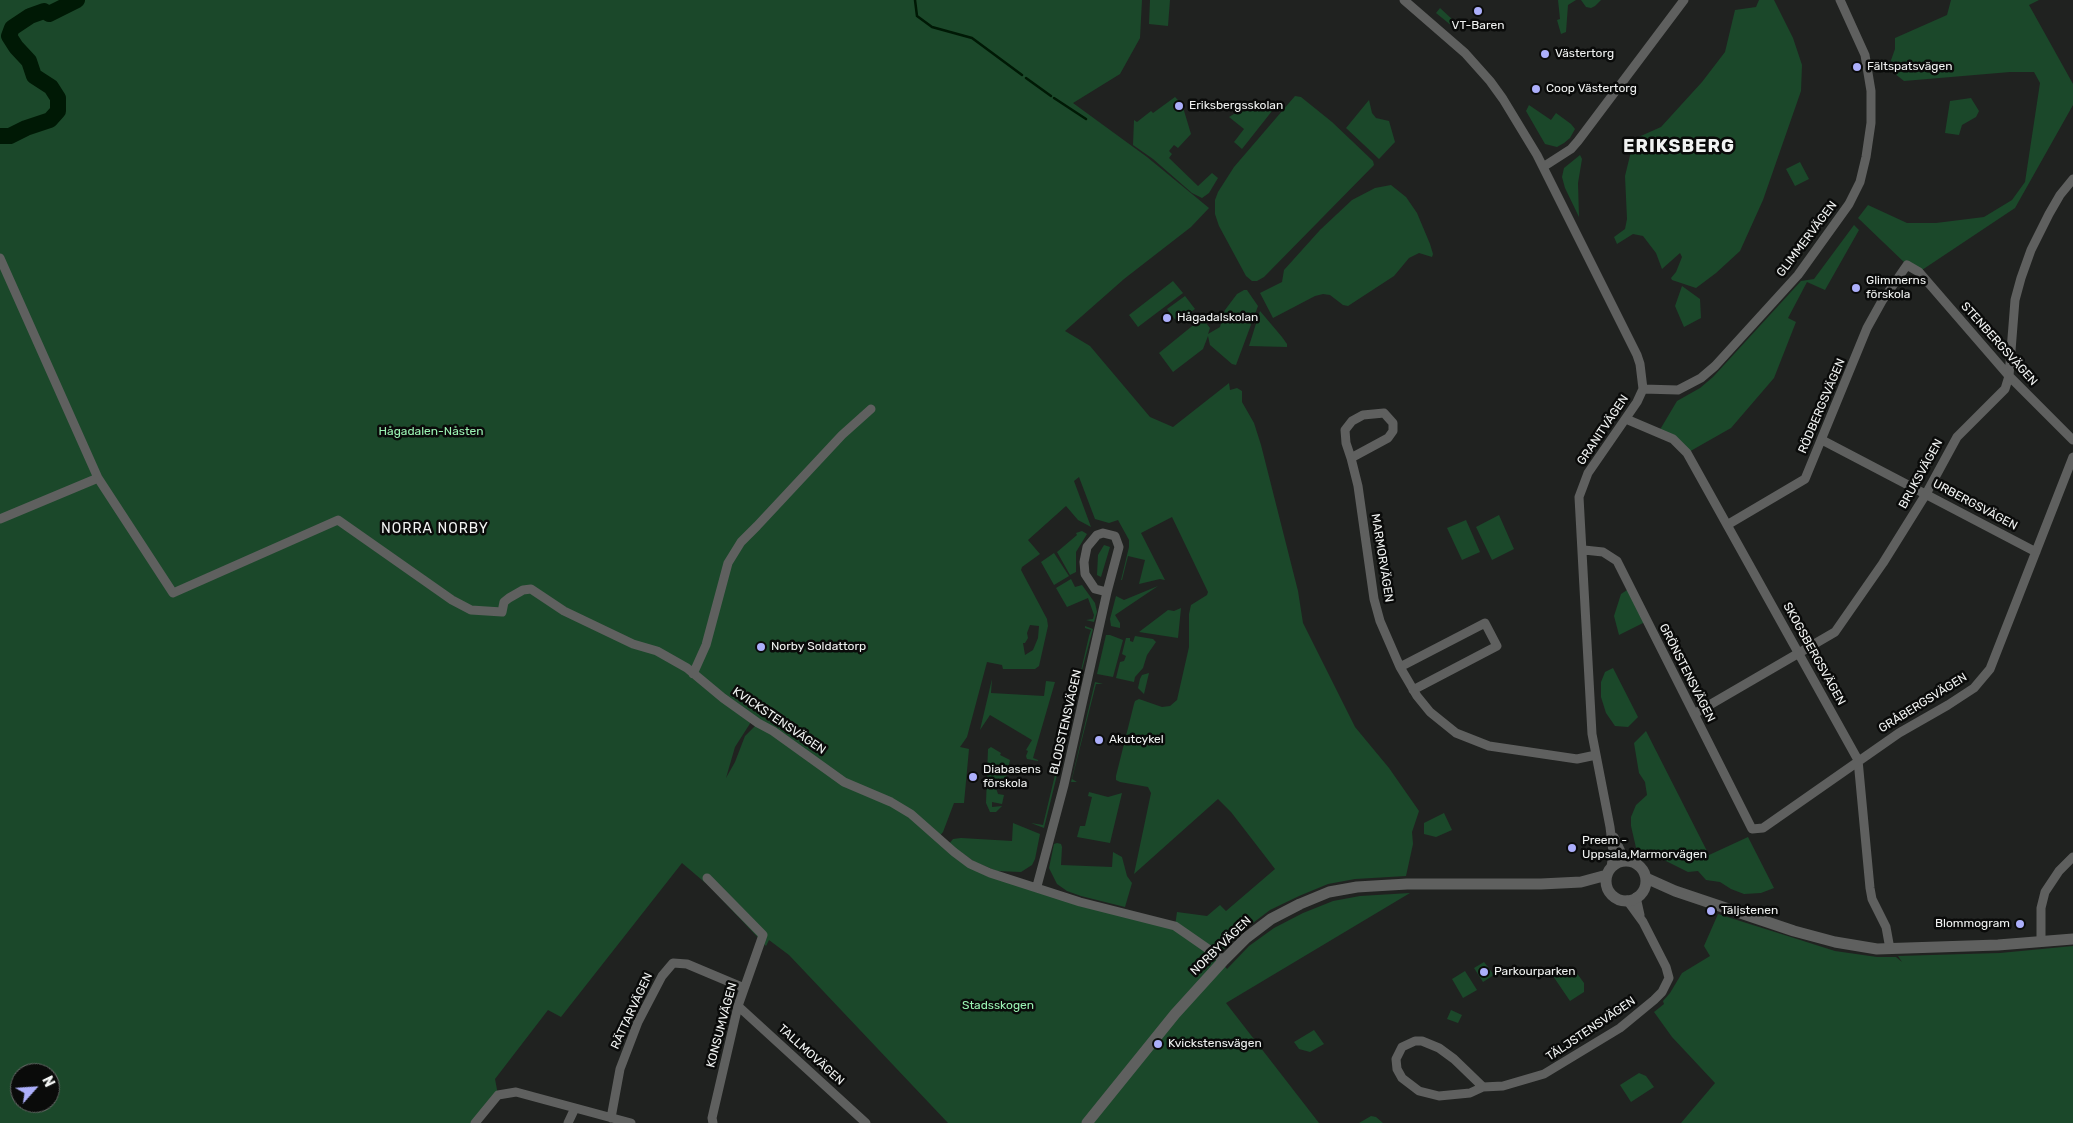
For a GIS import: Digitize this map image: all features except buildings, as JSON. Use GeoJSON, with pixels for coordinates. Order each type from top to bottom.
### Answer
{"type":"FeatureCollection","features":[{"type":"Feature","properties":{"kind":"street","name":"GRANITVÄGEN"},"geometry":{"type":"LineString","coordinates":[[1404,0],[1445,34],[1490,81],[1527,135],[1637,355],[1642,375],[1642,388],[1638,402],[1588,472],[1580,497],[1592,734],[1610,827],[1613,852],[1609,871]]}},
{"type":"Feature","properties":{"kind":"street"},"geometry":{"type":"LineString","coordinates":[[1543,167],[1571,149],[1578,141],[1684,0]]}},
{"type":"Feature","properties":{"kind":"street","name":"GLIMMERVÄGEN"},"geometry":{"type":"LineString","coordinates":[[1642,388],[1678,390],[1701,378],[1708,372],[1798,275],[1849,204],[1860,182],[1866,157],[1871,123],[1871,91],[1865,55],[1840,0]]}},
{"type":"Feature","properties":{"kind":"street","name":"BRUKSVÄGEN"},"geometry":{"type":"LineString","coordinates":[[1694,714],[1836,632],[1883,563],[1926,494],[1940,465],[1957,437],[2005,389],[2009,376],[2015,300],[2031,250],[2060,195],[2073,179]]}},
{"type":"Feature","properties":{"kind":"street"},"geometry":{"type":"LineString","coordinates":[[0,258],[98,478],[0,519]]}},
{"type":"Feature","properties":{"kind":"street","name":"STENBERGSVÄGEN"},"geometry":{"type":"LineString","coordinates":[[1907,264],[1919,272],[2009,376],[2073,440]]}},
{"type":"Feature","properties":{"kind":"street","name":"RÖDBERGSVÄGEN"},"geometry":{"type":"LineString","coordinates":[[1727,525],[1805,479],[1867,328],[1882,301],[1907,264]]}},
{"type":"Feature","properties":{"kind":"street"},"geometry":{"type":"LineString","coordinates":[[693,674],[706,645],[728,563],[746,537],[842,435],[871,409]]}},
{"type":"Feature","properties":{"kind":"street","name":"MARMORVÄGEN"},"geometry":{"type":"LineString","coordinates":[[1350,458],[1387,439],[1393,432],[1393,424],[1384,412],[1363,415],[1352,421],[1345,430],[1350,458],[1360,494],[1374,599],[1387,640],[1400,667],[1413,690],[1430,712],[1456,733],[1489,746],[1577,759],[1596,756]]}},
{"type":"Feature","properties":{"kind":"street","name":"SKOGSBERGSVÄGEN"},"geometry":{"type":"LineString","coordinates":[[1626,419],[1673,439],[1687,453],[1858,760],[1870,888],[1872,899],[1886,928],[1890,949]]}},
{"type":"Feature","properties":{"kind":"street","name":"URBERGSVÄGEN"},"geometry":{"type":"LineString","coordinates":[[1822,440],[2036,552]]}},
{"type":"Feature","properties":{"kind":"street","name":"GRÅBERGSVÄGEN"},"geometry":{"type":"LineString","coordinates":[[1752,829],[1763,828],[1858,760],[1974,688],[1990,669],[2073,457]]}},
{"type":"Feature","properties":{"kind":"street","name":"KVICKSTENSVÄGEN"},"geometry":{"type":"LineString","coordinates":[[98,478],[173,593],[338,520],[452,600],[471,610],[502,612],[504,602],[509,598],[522,590],[531,589],[564,611],[633,644],[657,651],[693,674],[723,698],[758,723],[774,731],[844,782],[891,802],[911,814],[970,864],[1080,902],[1175,926],[1224,960]]}},
{"type":"Feature","properties":{"kind":"street","name":"BLODSTENSVÄGEN"},"geometry":{"type":"LineString","coordinates":[[1037,886],[1067,772],[1107,592],[1119,548],[1114,536],[1103,533],[1097,535],[1090,542],[1084,562],[1085,574],[1090,584],[1095,589],[1107,592]]}},
{"type":"Feature","properties":{"kind":"street","name":"GRÖNSTENSVÄGEN"},"geometry":{"type":"LineString","coordinates":[[1584,550],[1603,552],[1617,561],[1752,829]]}},
{"type":"Feature","properties":{"kind":"street"},"geometry":{"type":"LineString","coordinates":[[1400,667],[1485,623],[1497,646],[1413,690]]}},
{"type":"Feature","properties":{"kind":"street","name":"GRANITVÄGEN"},"geometry":{"type":"LineString","coordinates":[[1610,827],[1625,860]]}},
{"type":"Feature","properties":{"kind":"street"},"geometry":{"type":"LineString","coordinates":[[2041,941],[2041,908],[2045,892],[2059,871],[2073,857]]}},
{"type":"Feature","properties":{"kind":"street"},"geometry":{"type":"LineString","coordinates":[[1675,891],[1617,898],[1611,894],[1607,887],[1609,871],[1618,862],[1625,860],[1638,864],[1646,878],[1675,891],[1835,942],[1877,949],[1998,945],[2073,939]]}},
{"type":"Feature","properties":{"kind":"street","name":"NORBYVÄGEN"},"geometry":{"type":"LineString","coordinates":[[1581,882],[1609,871]]}},
{"type":"Feature","properties":{"kind":"street","name":"KONSUMVÄGEN"},"geometry":{"type":"LineString","coordinates":[[707,878],[763,935],[738,1006],[712,1123]]}},
{"type":"Feature","properties":{"kind":"street"},"geometry":{"type":"LineString","coordinates":[[1636,896],[1646,878]]}},
{"type":"Feature","properties":{"kind":"street","name":"NORBYVÄGEN"},"geometry":{"type":"LineString","coordinates":[[1087,1123],[1175,1014],[1246,938],[1271,919],[1329,892],[1357,887],[1407,884],[1581,882],[1607,887]]}},
{"type":"Feature","properties":{"kind":"street","name":"TÄLJSTENSVÄGEN"},"geometry":{"type":"LineString","coordinates":[[1483,1087],[1440,1048],[1422,1040],[1415,1040],[1402,1047],[1396,1059],[1397,1069],[1402,1078],[1419,1091],[1439,1096],[1470,1093],[1483,1087],[1503,1086],[1550,1072],[1620,1028],[1662,992],[1668,978],[1666,967],[1643,922],[1636,896]]}},
{"type":"Feature","properties":{"kind":"street","name":"RÄTTARVÄGEN"},"geometry":{"type":"LineString","coordinates":[[611,1118],[620,1069],[638,1022],[662,976],[673,963],[687,964],[744,988]]}},
{"type":"Feature","properties":{"kind":"street","name":"TALLMOVÄGEN"},"geometry":{"type":"LineString","coordinates":[[738,1006],[866,1123]]}},
{"type":"Feature","properties":{"kind":"street"},"geometry":{"type":"LineString","coordinates":[[475,1123],[498,1095],[516,1092],[631,1123]]}},
{"type":"Feature","properties":{"kind":"street"},"geometry":{"type":"LineString","coordinates":[[568,1123],[575,1108]]}},
{"type":"Feature","properties":{"kind":"green space","name":"Hågadalen-Nåsten"},"geometry":{"type":"Polygon","coordinates":[[[0,0],[1142,0],[1140,38],[1120,74],[1073,103],[1147,157],[1209,208],[1191,227],[1124,279],[1065,331],[1090,346],[1150,417],[1173,427],[1229,383],[1230,390],[1237,388],[1242,391],[1242,402],[1254,423],[1261,445],[1298,591],[1303,623],[1355,727],[1389,768],[1419,811],[1412,832],[1413,844],[1406,876],[1355,879],[1328,884],[1270,910],[1245,929],[1222,951],[1190,935],[1214,953],[1227,969],[1249,946],[1274,928],[1303,913],[1333,901],[1360,896],[1410,893],[1226,1003],[1319,1123],[948,1123],[789,955],[769,940],[766,946],[709,886],[682,863],[561,1017],[548,1010],[495,1079],[498,1095],[475,1123],[0,1123],[0,0]],[[1079,477],[1074,481],[1091,527],[1078,520],[1066,506],[1028,540],[1040,554],[1022,567],[1021,570],[1047,619],[1048,626],[1039,666],[1035,669],[1003,669],[1002,665],[987,662],[967,737],[960,747],[969,749],[964,803],[954,803],[943,832],[938,838],[990,873],[1175,926],[1177,912],[1207,916],[1220,905],[1226,911],[1275,869],[1231,812],[1218,799],[1134,874],[1151,793],[1148,787],[1120,782],[1116,780],[1116,776],[1134,704],[1139,699],[1162,707],[1170,706],[1177,700],[1189,647],[1189,614],[1191,605],[1207,595],[1208,592],[1172,517],[1141,533],[1165,580],[1160,579],[1139,584],[1145,560],[1128,556],[1121,580],[1129,540],[1118,520],[1109,523],[1095,519],[1079,477]],[[1030,625],[1027,633],[1028,638],[1023,643],[1025,655],[1033,650],[1038,638],[1039,626],[1030,625]],[[751,722],[735,747],[726,778],[735,762],[745,736],[756,725],[751,722]]]}},
{"type":"Feature","properties":{"kind":"green space"},"geometry":{"type":"Polygon","coordinates":[[[1150,0],[1170,0],[1168,26],[1149,24],[1150,0]]]}},
{"type":"Feature","properties":{"kind":"green space"},"geometry":{"type":"Polygon","coordinates":[[[1558,0],[1576,0],[1568,5],[1566,32],[1561,34],[1557,20],[1560,19],[1558,0]]]}},
{"type":"Feature","properties":{"kind":"green space"},"geometry":{"type":"Polygon","coordinates":[[[1581,0],[1601,0],[1591,8],[1586,7],[1581,0]]]}},
{"type":"Feature","properties":{"kind":"green space"},"geometry":{"type":"Polygon","coordinates":[[[1759,0],[1774,0],[1793,38],[1802,65],[1801,91],[1763,200],[1740,251],[1696,288],[1671,278],[1676,272],[1682,257],[1680,253],[1662,269],[1656,253],[1643,236],[1633,234],[1617,244],[1614,237],[1625,229],[1627,219],[1625,176],[1634,139],[1661,127],[1702,82],[1725,52],[1735,10],[1756,7],[1759,0]]]}},
{"type":"Feature","properties":{"kind":"green space"},"geometry":{"type":"Polygon","coordinates":[[[1951,0],[2039,0],[2029,5],[2073,84],[2073,105],[2015,208],[1919,272],[1907,265],[1858,218],[1868,205],[1907,223],[1936,223],[1984,217],[2012,200],[2025,182],[2040,83],[2034,72],[2010,72],[1904,81],[1894,73],[1890,63],[1895,49],[1895,38],[1947,15],[1951,0]]]}},
{"type":"Feature","properties":{"kind":"green space"},"geometry":{"type":"Polygon","coordinates":[[[1440,8],[1453,20],[1455,25],[1452,26],[1436,13],[1440,8]]]}},
{"type":"Feature","properties":{"kind":"green space"},"geometry":{"type":"Polygon","coordinates":[[[1295,96],[1301,97],[1332,122],[1373,161],[1374,165],[1264,277],[1257,281],[1252,281],[1246,276],[1219,226],[1215,214],[1215,200],[1234,167],[1295,96]]]}},
{"type":"Feature","properties":{"kind":"green space"},"geometry":{"type":"Polygon","coordinates":[[[1175,97],[1182,104],[1191,134],[1178,148],[1174,145],[1169,151],[1172,154],[1169,158],[1198,186],[1212,173],[1218,178],[1209,193],[1202,198],[1192,193],[1153,159],[1133,145],[1134,120],[1137,122],[1175,97]]]}},
{"type":"Feature","properties":{"kind":"green space"},"geometry":{"type":"Polygon","coordinates":[[[1971,98],[1979,111],[1976,117],[1962,125],[1959,135],[1945,133],[1950,101],[1971,98]]]}},
{"type":"Feature","properties":{"kind":"green space"},"geometry":{"type":"Polygon","coordinates":[[[1369,100],[1372,113],[1376,118],[1389,121],[1395,142],[1379,159],[1346,128],[1369,100]]]}},
{"type":"Feature","properties":{"kind":"green space"},"geometry":{"type":"Polygon","coordinates":[[[1529,105],[1551,120],[1556,113],[1571,124],[1575,129],[1570,138],[1557,147],[1545,144],[1526,111],[1529,105]]]}},
{"type":"Feature","properties":{"kind":"green space"},"geometry":{"type":"Polygon","coordinates":[[[1257,106],[1272,111],[1242,149],[1234,142],[1244,129],[1229,117],[1242,109],[1257,106]]]}},
{"type":"Feature","properties":{"kind":"green space"},"geometry":{"type":"Polygon","coordinates":[[[1580,155],[1582,159],[1578,183],[1579,217],[1565,188],[1562,177],[1564,168],[1580,155]]]}},
{"type":"Feature","properties":{"kind":"green space"},"geometry":{"type":"Polygon","coordinates":[[[1800,162],[1809,179],[1795,186],[1786,169],[1800,162]]]}},
{"type":"Feature","properties":{"kind":"green space"},"geometry":{"type":"Polygon","coordinates":[[[1391,185],[1406,197],[1417,213],[1430,244],[1432,257],[1419,253],[1409,258],[1394,276],[1348,306],[1343,305],[1330,295],[1323,294],[1315,296],[1273,318],[1260,293],[1282,282],[1284,270],[1320,230],[1352,200],[1375,188],[1391,185]]]}},
{"type":"Feature","properties":{"kind":"green space"},"geometry":{"type":"Polygon","coordinates":[[[1854,225],[1859,230],[1825,290],[1807,282],[1788,318],[1796,322],[1774,378],[1731,428],[1687,453],[1658,433],[1677,401],[1700,388],[1713,377],[1801,281],[1814,279],[1854,225]]]}},
{"type":"Feature","properties":{"kind":"green space"},"geometry":{"type":"Polygon","coordinates":[[[1173,281],[1183,293],[1138,327],[1129,315],[1173,281]]]}},
{"type":"Feature","properties":{"kind":"green space"},"geometry":{"type":"Polygon","coordinates":[[[1682,286],[1700,299],[1701,318],[1684,327],[1675,306],[1682,286]]]}},
{"type":"Feature","properties":{"kind":"green space"},"geometry":{"type":"Polygon","coordinates":[[[1247,290],[1258,306],[1236,365],[1232,364],[1210,345],[1208,336],[1203,349],[1173,372],[1159,353],[1202,318],[1210,328],[1208,334],[1220,327],[1225,310],[1237,294],[1247,290]]]}},
{"type":"Feature","properties":{"kind":"green space"},"geometry":{"type":"Polygon","coordinates":[[[1185,296],[1195,309],[1177,322],[1167,309],[1185,296]]]}},
{"type":"Feature","properties":{"kind":"green space"},"geometry":{"type":"Polygon","coordinates":[[[1260,311],[1282,337],[1287,347],[1249,346],[1260,311]]]}},
{"type":"Feature","properties":{"kind":"green space"},"geometry":{"type":"Polygon","coordinates":[[[1499,515],[1514,549],[1492,560],[1476,527],[1499,515]]]}},
{"type":"Feature","properties":{"kind":"green space"},"geometry":{"type":"Polygon","coordinates":[[[1466,520],[1480,552],[1462,560],[1447,528],[1466,520]]]}},
{"type":"Feature","properties":{"kind":"green space"},"geometry":{"type":"Polygon","coordinates":[[[1082,531],[1087,534],[1076,552],[1076,572],[1070,575],[1057,552],[1077,535],[1076,533],[1082,531]]]}},
{"type":"Feature","properties":{"kind":"green space"},"geometry":{"type":"Polygon","coordinates":[[[1104,545],[1110,547],[1101,577],[1097,575],[1098,555],[1104,545]]]}},
{"type":"Feature","properties":{"kind":"green space"},"geometry":{"type":"Polygon","coordinates":[[[1054,553],[1069,576],[1054,585],[1041,562],[1054,553]]]}},
{"type":"Feature","properties":{"kind":"green space"},"geometry":{"type":"Polygon","coordinates":[[[1071,579],[1075,587],[1082,585],[1095,603],[1097,612],[1094,622],[1086,620],[1093,619],[1094,615],[1088,598],[1067,607],[1056,588],[1071,579]]]}},
{"type":"Feature","properties":{"kind":"green space"},"geometry":{"type":"Polygon","coordinates":[[[1158,586],[1115,615],[1120,623],[1120,628],[1111,626],[1110,619],[1116,596],[1124,600],[1158,586]]]}},
{"type":"Feature","properties":{"kind":"green space"},"geometry":{"type":"Polygon","coordinates":[[[1630,588],[1647,621],[1619,635],[1614,616],[1621,594],[1630,588]]]}},
{"type":"Feature","properties":{"kind":"green space"},"geometry":{"type":"Polygon","coordinates":[[[1181,608],[1178,638],[1139,632],[1168,610],[1174,611],[1181,608]]]}},
{"type":"Feature","properties":{"kind":"green space"},"geometry":{"type":"Polygon","coordinates":[[[1085,626],[1093,629],[1079,681],[1073,679],[1079,679],[1091,630],[1085,628],[1085,626]]]}},
{"type":"Feature","properties":{"kind":"green space"},"geometry":{"type":"Polygon","coordinates":[[[1106,635],[1123,640],[1113,677],[1097,674],[1106,635]]]}},
{"type":"Feature","properties":{"kind":"green space"},"geometry":{"type":"Polygon","coordinates":[[[1135,636],[1153,639],[1156,642],[1147,655],[1143,668],[1135,677],[1134,682],[1116,678],[1120,662],[1124,661],[1126,656],[1122,654],[1126,638],[1130,638],[1130,641],[1133,642],[1135,636]]]}},
{"type":"Feature","properties":{"kind":"green space"},"geometry":{"type":"Polygon","coordinates":[[[1613,668],[1638,717],[1628,727],[1615,726],[1606,713],[1601,697],[1601,682],[1605,672],[1613,668]]]}},
{"type":"Feature","properties":{"kind":"green space"},"geometry":{"type":"Polygon","coordinates":[[[1149,673],[1144,694],[1138,688],[1140,679],[1142,675],[1149,673]]]}},
{"type":"Feature","properties":{"kind":"green space"},"geometry":{"type":"Polygon","coordinates":[[[992,679],[991,693],[1044,696],[1046,681],[1055,682],[1033,758],[1038,761],[1027,759],[1026,756],[1028,751],[1026,750],[1032,740],[990,715],[980,730],[992,679]]]}},
{"type":"Feature","properties":{"kind":"green space"},"geometry":{"type":"Polygon","coordinates":[[[1095,682],[1103,684],[1096,684],[1072,779],[1077,782],[1071,782],[1095,682]]]}},
{"type":"Feature","properties":{"kind":"green space"},"geometry":{"type":"Polygon","coordinates":[[[1071,687],[1078,689],[1057,768],[1052,765],[1057,766],[1059,760],[1076,690],[1071,687]]]}},
{"type":"Feature","properties":{"kind":"green space"},"geometry":{"type":"Polygon","coordinates":[[[1646,731],[1709,855],[1748,837],[1774,888],[1761,893],[1744,894],[1720,882],[1706,880],[1698,871],[1688,872],[1664,860],[1644,860],[1637,852],[1631,826],[1631,817],[1636,805],[1647,795],[1645,782],[1639,773],[1634,743],[1646,731]]]}},
{"type":"Feature","properties":{"kind":"green space"},"geometry":{"type":"Polygon","coordinates":[[[991,747],[1001,753],[1000,755],[1010,760],[1007,773],[998,766],[997,769],[1007,776],[1005,789],[1002,786],[996,788],[998,794],[1004,795],[1002,804],[992,802],[992,807],[1002,806],[996,812],[990,812],[986,803],[988,749],[991,747]]]}},
{"type":"Feature","properties":{"kind":"green space"},"geometry":{"type":"Polygon","coordinates":[[[1050,773],[1056,773],[1057,775],[1044,828],[1031,823],[1043,825],[1055,775],[1050,773]]]}},
{"type":"Feature","properties":{"kind":"green space"},"geometry":{"type":"Polygon","coordinates":[[[1089,792],[1108,797],[1122,793],[1110,843],[1077,837],[1080,826],[1085,826],[1092,797],[1088,796],[1089,792]]]}},
{"type":"Feature","properties":{"kind":"green space"},"geometry":{"type":"Polygon","coordinates":[[[1444,813],[1452,830],[1436,837],[1424,834],[1424,823],[1444,813]]]}},
{"type":"Feature","properties":{"kind":"green space"},"geometry":{"type":"Polygon","coordinates":[[[1013,823],[1040,834],[1032,865],[1021,872],[997,871],[975,862],[949,844],[953,839],[961,838],[1012,841],[1013,823]]]}},
{"type":"Feature","properties":{"kind":"green space"},"geometry":{"type":"Polygon","coordinates":[[[1054,844],[1061,844],[1062,847],[1061,865],[1112,867],[1113,852],[1122,857],[1127,876],[1132,883],[1125,907],[1081,896],[1067,891],[1057,884],[1049,868],[1054,844]]]}},
{"type":"Feature","properties":{"kind":"green space"},"geometry":{"type":"Polygon","coordinates":[[[1718,914],[1835,951],[1877,957],[1896,957],[1902,962],[1898,956],[2000,953],[2073,946],[2073,1123],[1681,1123],[1715,1083],[1672,1037],[1654,1012],[1664,1004],[1663,1001],[1682,973],[1710,956],[1704,946],[1718,914]]]}},
{"type":"Feature","properties":{"kind":"green space","name":"Parkourparken"},"geometry":{"type":"Polygon","coordinates":[[[1484,962],[1494,975],[1483,982],[1474,968],[1484,962]]]}},
{"type":"Feature","properties":{"kind":"green space"},"geometry":{"type":"Polygon","coordinates":[[[1567,967],[1573,968],[1584,983],[1584,992],[1570,1001],[1553,976],[1567,967]]]}},
{"type":"Feature","properties":{"kind":"green space"},"geometry":{"type":"Polygon","coordinates":[[[1465,971],[1477,990],[1463,998],[1452,979],[1465,971]]]}},
{"type":"Feature","properties":{"kind":"green space"},"geometry":{"type":"Polygon","coordinates":[[[1451,1010],[1462,1015],[1458,1023],[1447,1019],[1451,1010]]]}},
{"type":"Feature","properties":{"kind":"green space"},"geometry":{"type":"Polygon","coordinates":[[[1314,1030],[1324,1044],[1310,1052],[1299,1049],[1294,1042],[1314,1030]]]}},
{"type":"Feature","properties":{"kind":"green space"},"geometry":{"type":"Polygon","coordinates":[[[1639,1073],[1646,1076],[1654,1087],[1631,1102],[1620,1085],[1639,1073]]]}},
{"type":"Feature","properties":{"kind":"green space"},"geometry":{"type":"Polygon","coordinates":[[[1371,1116],[1376,1117],[1383,1123],[1359,1123],[1371,1116]]]}},
{"type":"Feature","properties":{"kind":"waterway"},"geometry":{"type":"LineString","coordinates":[[0,136],[10,136],[50,120],[58,111],[58,98],[51,87],[34,76],[29,61],[9,36],[12,28],[30,16],[44,11],[49,14],[77,0]]}},
{"type":"Feature","properties":{"kind":"waterway"},"geometry":{"type":"LineString","coordinates":[[915,0],[917,16],[932,27],[972,38],[1022,75]]}},
{"type":"Feature","properties":{"kind":"waterway"},"geometry":{"type":"LineString","coordinates":[[1026,78],[1051,96]]}},
{"type":"Feature","properties":{"kind":"waterway"},"geometry":{"type":"LineString","coordinates":[[1054,98],[1086,119]]}},
{"type":"Feature","properties":{"kind":"place","name":"VT-Baren"},"geometry":{"type":"Point","coordinates":[1478,11]}},
{"type":"Feature","properties":{"kind":"place","name":"Västertorg"},"geometry":{"type":"Point","coordinates":[1545,54]}},
{"type":"Feature","properties":{"kind":"place","name":"Fältspatsvägen"},"geometry":{"type":"Point","coordinates":[1857,67]}},
{"type":"Feature","properties":{"kind":"place","name":"Coop Västertorg"},"geometry":{"type":"Point","coordinates":[1536,89]}},
{"type":"Feature","properties":{"kind":"place","name":"Eriksbergsskolan"},"geometry":{"type":"Point","coordinates":[1179,106]}},
{"type":"Feature","properties":{"kind":"place","name":"Glimmerns förskola"},"geometry":{"type":"Point","coordinates":[1856,288]}},
{"type":"Feature","properties":{"kind":"place","name":"Hågadalskolan"},"geometry":{"type":"Point","coordinates":[1167,318]}},
{"type":"Feature","properties":{"kind":"place","name":"Norby Soldattorp"},"geometry":{"type":"Point","coordinates":[761,647]}},
{"type":"Feature","properties":{"kind":"place","name":"Akutcykel"},"geometry":{"type":"Point","coordinates":[1099,740]}},
{"type":"Feature","properties":{"kind":"place","name":"Diabasens förskola"},"geometry":{"type":"Point","coordinates":[973,777]}},
{"type":"Feature","properties":{"kind":"place","name":"Preem - Uppsala,Marmorvägen"},"geometry":{"type":"Point","coordinates":[1572,848]}},
{"type":"Feature","properties":{"kind":"place","name":"Täljstenen"},"geometry":{"type":"Point","coordinates":[1711,911]}},
{"type":"Feature","properties":{"kind":"place","name":"Blommogram"},"geometry":{"type":"Point","coordinates":[2020,924]}},
{"type":"Feature","properties":{"kind":"place","name":"Parkourparken"},"geometry":{"type":"Point","coordinates":[1484,972]}},
{"type":"Feature","properties":{"kind":"place","name":"Kvickstensvägen"},"geometry":{"type":"Point","coordinates":[1158,1044]}},
{"type":"Feature","properties":{"kind":"district","name":"ERIKSBERG"},"geometry":{"type":"Point","coordinates":[1679,147]}},
{"type":"Feature","properties":{"kind":"district","name":"NORRA NORBY"},"geometry":{"type":"Point","coordinates":[435,529]}},
{"type":"Feature","properties":{"kind":"park label","name":"Stadsskogen"},"geometry":{"type":"Point","coordinates":[998,1006]}}]}
